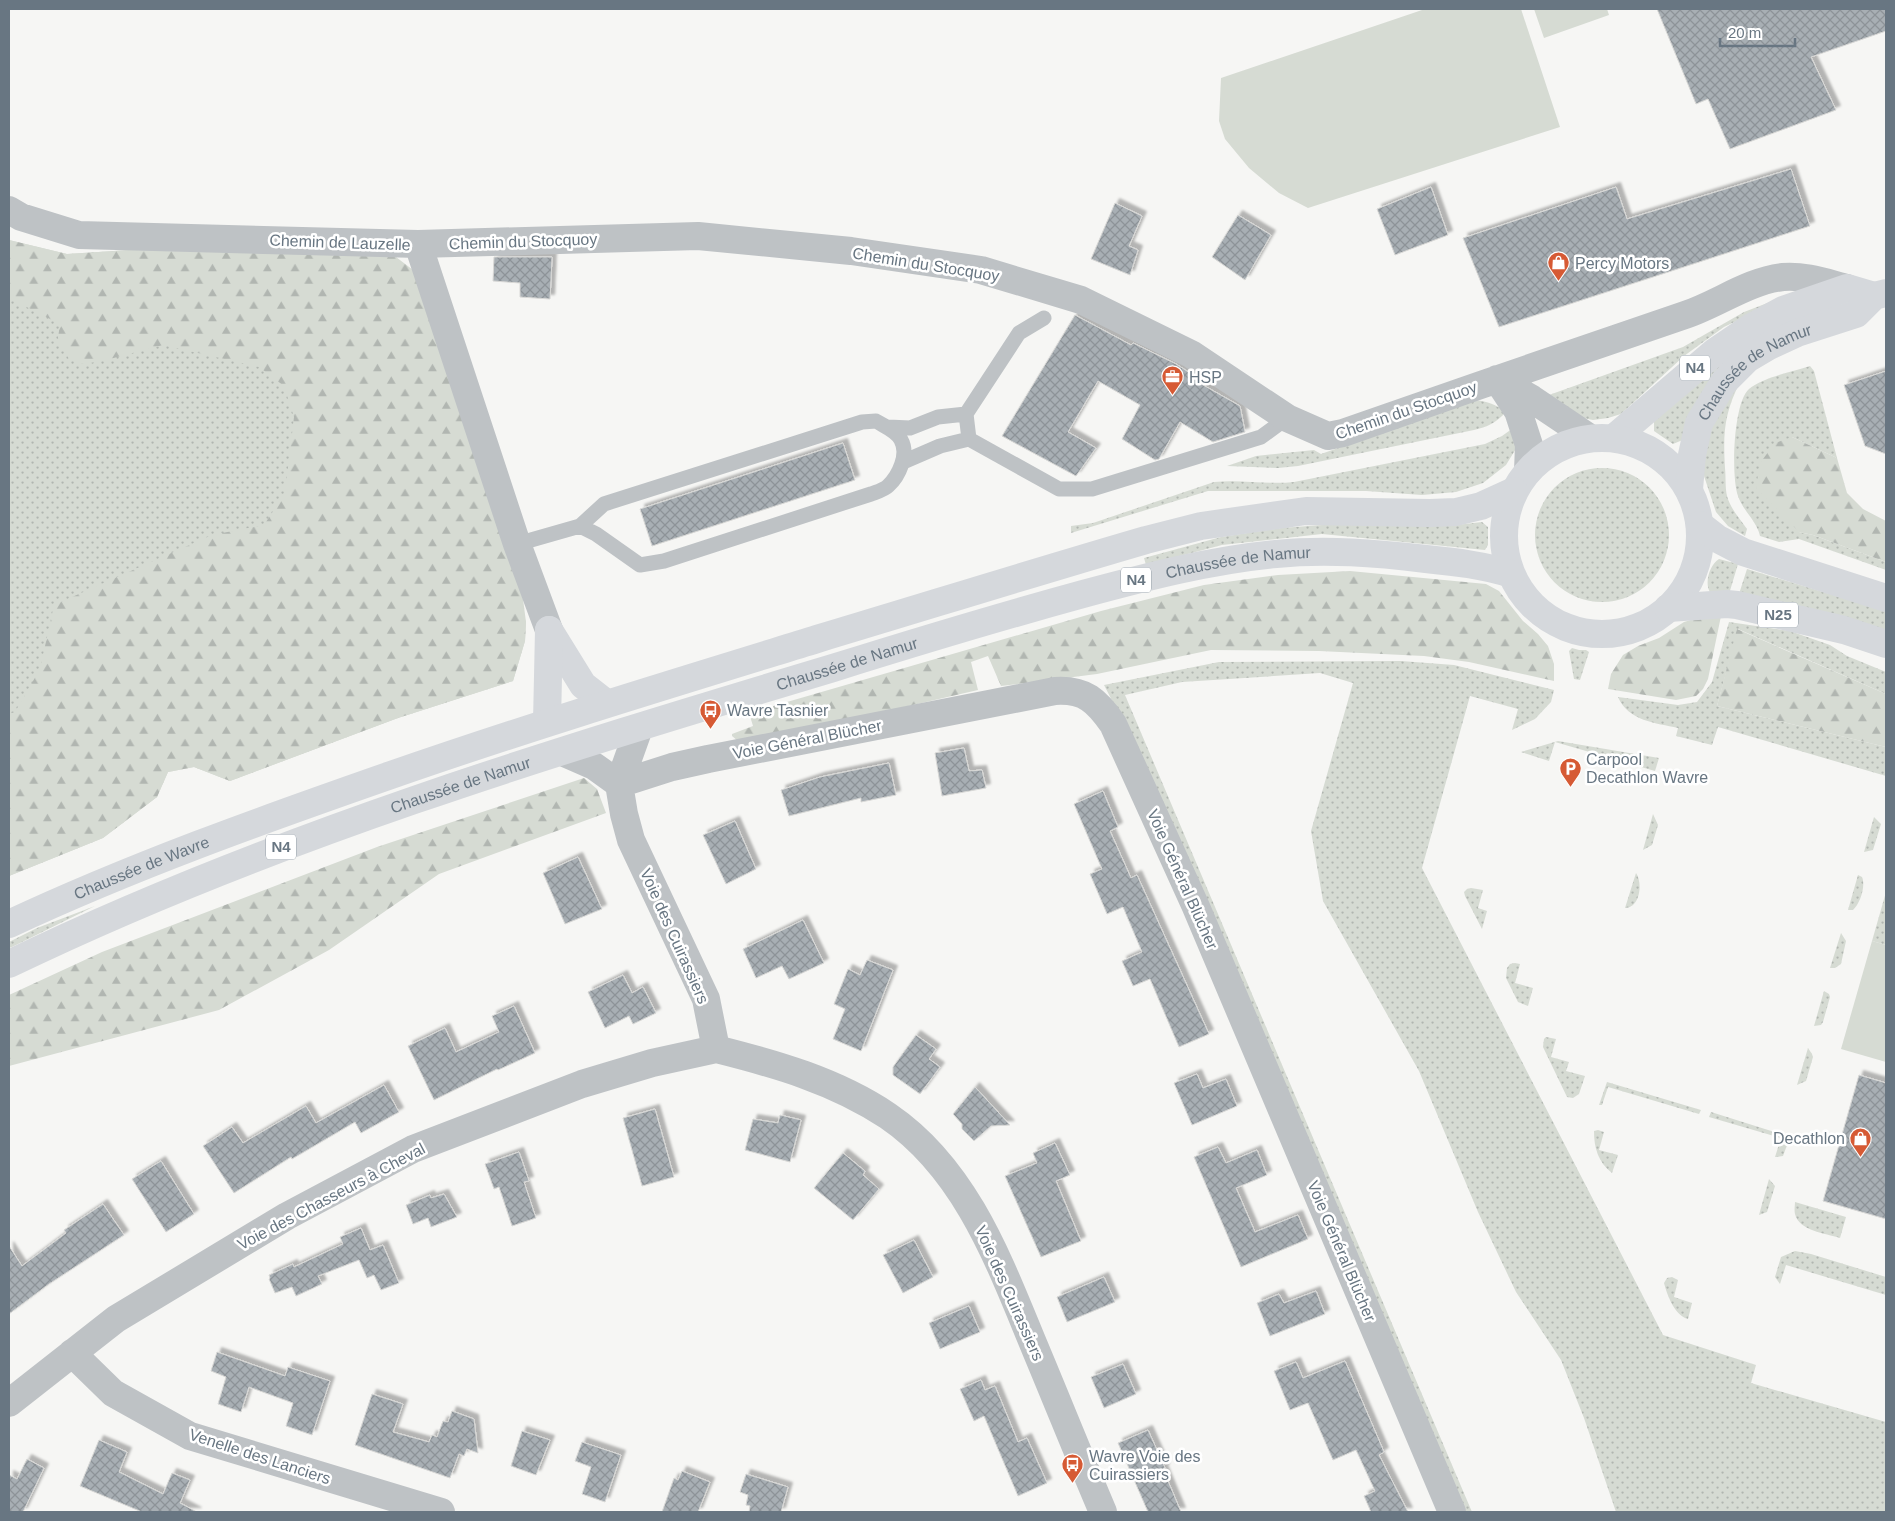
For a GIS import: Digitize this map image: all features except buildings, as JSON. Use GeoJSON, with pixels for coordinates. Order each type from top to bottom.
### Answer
{"type":"FeatureCollection","features":[{"type":"Feature","properties":{"kind":"main road","name":"Chaussée de Namur"},"geometry":{"type":"LineString","coordinates":[[1602,438],[1716,351],[1750,328],[1784,310],[1847,288],[1880,295]]}},
{"type":"Feature","properties":{"kind":"main road","name":"Chaussée de Namur"},"geometry":{"type":"LineString","coordinates":[[1689,489],[1692,455],[1699,423],[1724,382],[1747,359],[1769,346],[1797,333],[1856,314],[1880,295]]}},
{"type":"Feature","properties":{"kind":"main road","name":"Chaussée de Namur"},"geometry":{"type":"LineString","coordinates":[[276,815],[606,703],[1146,540],[1201,526],[1306,511],[1430,513],[1456,512],[1481,506],[1521,481],[1546,455],[1567,444],[1602,438],[1642,446],[1667,462],[1689,489],[1700,524],[1699,550],[1691,578],[1680,595],[1668,608],[1650,622],[1629,630],[1607,634],[1586,633],[1566,627],[1550,619],[1533,606],[1519,589],[1511,574],[1504,543],[1506,516],[1521,481]]}},
{"type":"Feature","properties":{"kind":"main road"},"geometry":{"type":"LineString","coordinates":[[1700,524],[1718,539],[1743,552],[1886,598]]}},
{"type":"Feature","properties":{"kind":"main road","name":"Chaussée de Namur"},"geometry":{"type":"LineString","coordinates":[[9,964],[159,896],[283,846],[414,800],[883,652],[1057,601],[1133,581],[1232,560],[1313,551],[1358,553],[1463,563],[1493,568],[1511,574]]}},
{"type":"Feature","properties":{"kind":"main road","name":"N25"},"geometry":{"type":"LineString","coordinates":[[1668,608],[1737,605],[1844,630],[1886,644]]}},
{"type":"Feature","properties":{"kind":"main road"},"geometry":{"type":"LineString","coordinates":[[549,630],[583,685],[606,703]]}},
{"type":"Feature","properties":{"kind":"main road"},"geometry":{"type":"LineString","coordinates":[[547,722],[549,630]]}},
{"type":"Feature","properties":{"kind":"main road","name":"Chaussée de Wavre"},"geometry":{"type":"LineString","coordinates":[[9,924],[110,880],[276,815]]}},
{"type":"Feature","properties":{"kind":"street","name":"Chemin de Lauzelle"},"geometry":{"type":"LineString","coordinates":[[9,210],[21,217],[79,235],[418,244],[517,544],[549,630]]}},
{"type":"Feature","properties":{"kind":"street","name":"Chemin du Stocquoy"},"geometry":{"type":"LineString","coordinates":[[418,244],[698,236],[851,251],[981,270],[1081,300],[1191,354],[1287,418],[1328,436],[1343,433],[1692,313],[1733,293],[1766,281],[1792,277],[1847,288]]}},
{"type":"Feature","properties":{"kind":"street"},"geometry":{"type":"LineString","coordinates":[[1496,379],[1602,438]]}},
{"type":"Feature","properties":{"kind":"street"},"geometry":{"type":"LineString","coordinates":[[1496,379],[1518,411],[1529,446],[1521,481]]}},
{"type":"Feature","properties":{"kind":"street","name":"Voie Général Blücher"},"geometry":{"type":"LineString","coordinates":[[619,784],[672,767],[708,759],[1055,691],[1073,691],[1093,700],[1102,708],[1113,724],[1196,907],[1452,1512]]}},
{"type":"Feature","properties":{"kind":"street","name":"Voie des Cuirassiers"},"geometry":{"type":"LineString","coordinates":[[639,728],[619,784],[624,814],[631,840],[706,999],[716,1049],[793,1070],[854,1095],[889,1117],[920,1142],[952,1180],[978,1220],[1000,1264],[1103,1512]]}},
{"type":"Feature","properties":{"kind":"street"},"geometry":{"type":"LineString","coordinates":[[562,752],[594,766],[619,784]]}},
{"type":"Feature","properties":{"kind":"street","name":"Voie des Chasseurs à Cheval"},"geometry":{"type":"LineString","coordinates":[[9,1403],[116,1319],[287,1216],[413,1149],[582,1084],[652,1063],[716,1049]]}},
{"type":"Feature","properties":{"kind":"street","name":"Venelle des Lanciers"},"geometry":{"type":"LineString","coordinates":[[72,1353],[113,1393],[190,1436],[441,1512]]}},
{"type":"Feature","properties":{"kind":"lane"},"geometry":{"type":"LineString","coordinates":[[969,439],[966,414],[1019,333],[1044,318]]}},
{"type":"Feature","properties":{"kind":"lane"},"geometry":{"type":"LineString","coordinates":[[888,428],[910,428],[938,417],[966,414]]}},
{"type":"Feature","properties":{"kind":"lane"},"geometry":{"type":"LineString","coordinates":[[902,462],[940,446],[969,439],[1059,489],[1092,489],[1261,437],[1287,418]]}},
{"type":"Feature","properties":{"kind":"lane"},"geometry":{"type":"LineString","coordinates":[[517,544],[580,526],[604,504],[862,422],[876,422],[888,428],[901,439],[904,449],[897,476],[887,488],[664,561],[640,565],[596,534],[580,526]]}},
{"type":"Feature","properties":{"kind":"green space"},"geometry":{"type":"Polygon","coordinates":[[[1425,9],[1521,9],[1560,127],[1308,208],[1279,193],[1249,168],[1225,139],[1219,121],[1221,78],[1425,9]]]}},
{"type":"Feature","properties":{"kind":"green space"},"geometry":{"type":"Polygon","coordinates":[[[1534,9],[1607,9],[1609,15],[1544,38],[1534,9]]]}},
{"type":"Feature","properties":{"kind":"green space"},"geometry":{"type":"Polygon","coordinates":[[[9,240],[67,254],[161,248],[396,257],[526,622],[525,641],[513,681],[398,718],[230,781],[194,767],[168,772],[157,797],[103,838],[9,876],[9,240]]]}},
{"type":"Feature","properties":{"kind":"green space"},"geometry":{"type":"Polygon","coordinates":[[[9,240],[67,254],[161,248],[396,257],[413,270],[523,599],[526,622],[525,641],[513,681],[398,718],[230,781],[194,767],[168,772],[157,797],[103,838],[9,876],[9,714],[15,712],[40,669],[54,605],[212,535],[264,525],[285,493],[294,417],[284,386],[259,367],[163,345],[83,364],[69,359],[58,338],[60,324],[9,298],[9,240]]]}},
{"type":"Feature","properties":{"kind":"green space"},"geometry":{"type":"Polygon","coordinates":[[[1770,302],[1772,304],[1724,327],[1684,356],[1621,414],[1593,420],[1577,417],[1549,395],[1683,347],[1744,312],[1770,302]]]}},
{"type":"Feature","properties":{"kind":"green space"},"geometry":{"type":"Polygon","coordinates":[[[1756,335],[1685,439],[1673,444],[1654,431],[1654,421],[1756,335]]]}},
{"type":"Feature","properties":{"kind":"green space"},"geometry":{"type":"Polygon","coordinates":[[[1810,366],[1814,371],[1837,458],[1792,437],[1799,532],[1813,535],[1886,562],[1886,570],[1799,539],[1779,542],[1760,536],[1738,496],[1734,457],[1737,424],[1744,397],[1749,389],[1762,381],[1810,366]]]}},
{"type":"Feature","properties":{"kind":"green space"},"geometry":{"type":"Polygon","coordinates":[[[1740,382],[1728,414],[1724,456],[1728,500],[1747,529],[1745,536],[1728,526],[1716,512],[1704,476],[1703,455],[1714,418],[1740,382]]]}},
{"type":"Feature","properties":{"kind":"green space"},"geometry":{"type":"Polygon","coordinates":[[[1474,400],[1491,403],[1506,412],[1495,422],[1479,429],[1298,466],[1278,468],[1227,466],[1256,456],[1314,450],[1321,454],[1474,400]]]}},
{"type":"Feature","properties":{"kind":"green space"},"geometry":{"type":"Polygon","coordinates":[[[1516,426],[1517,447],[1506,465],[1483,483],[1456,492],[1422,495],[1366,491],[1208,491],[1071,533],[1071,526],[1093,523],[1214,482],[1294,482],[1485,444],[1502,436],[1516,426]]]}},
{"type":"Feature","properties":{"kind":"green space"},"geometry":{"type":"Polygon","coordinates":[[[1792,437],[1837,458],[1847,493],[1863,509],[1886,521],[1886,562],[1813,535],[1799,532],[1756,488],[1760,463],[1775,443],[1792,437]]]}},
{"type":"Feature","properties":{"kind":"green space"},"geometry":{"type":"Polygon","coordinates":[[[1602,468],[1627,474],[1649,488],[1663,510],[1669,535],[1663,560],[1649,582],[1627,596],[1602,602],[1577,596],[1555,582],[1541,560],[1535,535],[1541,510],[1555,488],[1577,474],[1602,468]]]}},
{"type":"Feature","properties":{"kind":"green space"},"geometry":{"type":"Polygon","coordinates":[[[1482,522],[1488,527],[1488,545],[1485,550],[1322,534],[1222,545],[1146,565],[1144,558],[1221,537],[1281,528],[1322,525],[1456,525],[1482,522]]]}},
{"type":"Feature","properties":{"kind":"green space"},"geometry":{"type":"Polygon","coordinates":[[[1719,559],[1738,564],[1729,594],[1710,592],[1708,588],[1709,574],[1713,565],[1719,559]]]}},
{"type":"Feature","properties":{"kind":"green space"},"geometry":{"type":"Polygon","coordinates":[[[1747,569],[1886,611],[1886,630],[1739,594],[1747,569]]]}},
{"type":"Feature","properties":{"kind":"green space"},"geometry":{"type":"Polygon","coordinates":[[[1350,571],[1486,584],[1499,591],[1523,621],[1548,646],[1554,664],[1554,681],[1469,662],[1424,656],[1319,651],[1211,650],[1097,674],[1001,686],[988,656],[971,662],[978,690],[748,743],[738,741],[732,736],[732,734],[753,726],[749,713],[1101,611],[1204,585],[1278,575],[1350,571]]]}},
{"type":"Feature","properties":{"kind":"green space"},"geometry":{"type":"Polygon","coordinates":[[[1704,616],[1721,616],[1708,679],[1703,689],[1696,696],[1676,700],[1608,689],[1611,674],[1623,655],[1638,646],[1659,638],[1684,622],[1704,616]]]}},
{"type":"Feature","properties":{"kind":"green space"},"geometry":{"type":"Polygon","coordinates":[[[1729,622],[1790,631],[1830,645],[1847,656],[1886,672],[1886,694],[1738,629],[1717,706],[1886,747],[1886,776],[1718,727],[1712,745],[1676,736],[1678,728],[1644,720],[1623,705],[1618,697],[1678,705],[1697,702],[1712,682],[1729,622]]]}},
{"type":"Feature","properties":{"kind":"green space"},"geometry":{"type":"Polygon","coordinates":[[[1737,629],[1886,694],[1886,747],[1717,706],[1737,629]]]}},
{"type":"Feature","properties":{"kind":"green space"},"geometry":{"type":"Polygon","coordinates":[[[1572,648],[1589,652],[1580,680],[1574,679],[1569,651],[1572,648]]]}},
{"type":"Feature","properties":{"kind":"green space"},"geometry":{"type":"Polygon","coordinates":[[[1401,661],[1454,665],[1554,690],[1551,702],[1535,719],[1512,730],[1518,709],[1470,696],[1422,868],[1663,1335],[1756,1365],[1751,1383],[1886,1422],[1886,1512],[1616,1512],[1584,1418],[1561,1360],[1516,1292],[1478,1212],[1419,1071],[1323,901],[1311,831],[1353,683],[1320,673],[1182,682],[1125,695],[1472,1512],[1462,1512],[1120,716],[1104,685],[1219,662],[1401,661]]]}},
{"type":"Feature","properties":{"kind":"green space"},"geometry":{"type":"Polygon","coordinates":[[[1558,741],[1659,758],[1655,771],[1555,742],[1549,761],[1521,752],[1558,741]]]}},
{"type":"Feature","properties":{"kind":"green space"},"geometry":{"type":"Polygon","coordinates":[[[584,778],[597,789],[606,813],[439,874],[329,950],[219,1010],[9,1066],[9,995],[102,952],[377,847],[584,778]]]}},
{"type":"Feature","properties":{"kind":"green space"},"geometry":{"type":"Polygon","coordinates":[[[1653,814],[1658,825],[1652,845],[1643,850],[1653,814]]]}},
{"type":"Feature","properties":{"kind":"green space"},"geometry":{"type":"Polygon","coordinates":[[[1874,817],[1881,824],[1873,850],[1864,852],[1874,817]]]}},
{"type":"Feature","properties":{"kind":"green space"},"geometry":{"type":"Polygon","coordinates":[[[1636,873],[1640,888],[1639,894],[1634,904],[1625,908],[1636,873]]]}},
{"type":"Feature","properties":{"kind":"green space"},"geometry":{"type":"Polygon","coordinates":[[[1858,875],[1862,877],[1863,881],[1862,895],[1856,907],[1853,910],[1848,910],[1858,875]]]}},
{"type":"Feature","properties":{"kind":"green space"},"geometry":{"type":"Polygon","coordinates":[[[1471,888],[1483,890],[1478,908],[1487,911],[1482,929],[1465,896],[1464,892],[1471,888]]]}},
{"type":"Feature","properties":{"kind":"green space"},"geometry":{"type":"Polygon","coordinates":[[[1886,892],[1886,945],[1872,941],[1886,892]]]}},
{"type":"Feature","properties":{"kind":"green space"},"geometry":{"type":"Polygon","coordinates":[[[95,906],[9,948],[9,942],[37,928],[95,906]]]}},
{"type":"Feature","properties":{"kind":"green space"},"geometry":{"type":"Polygon","coordinates":[[[1841,933],[1846,941],[1841,964],[1835,968],[1830,968],[1841,933]]]}},
{"type":"Feature","properties":{"kind":"green space"},"geometry":{"type":"Polygon","coordinates":[[[1872,941],[1886,945],[1886,1062],[1841,1049],[1872,941]]]}},
{"type":"Feature","properties":{"kind":"green space"},"geometry":{"type":"Polygon","coordinates":[[[1510,964],[1520,964],[1515,983],[1533,988],[1528,1006],[1518,1002],[1506,978],[1507,968],[1510,964]]]}},
{"type":"Feature","properties":{"kind":"green space"},"geometry":{"type":"Polygon","coordinates":[[[1824,991],[1830,997],[1823,1022],[1821,1025],[1814,1026],[1824,991]]]}},
{"type":"Feature","properties":{"kind":"green space"},"geometry":{"type":"Polygon","coordinates":[[[1546,1037],[1556,1039],[1551,1057],[1569,1062],[1566,1071],[1585,1076],[1579,1094],[1573,1098],[1567,1097],[1543,1047],[1546,1037]]]}},
{"type":"Feature","properties":{"kind":"green space"},"geometry":{"type":"Polygon","coordinates":[[[1808,1048],[1813,1057],[1806,1081],[1797,1085],[1808,1048]]]}},
{"type":"Feature","properties":{"kind":"green space"},"geometry":{"type":"Polygon","coordinates":[[[1607,1082],[1701,1110],[1699,1114],[1608,1087],[1602,1105],[1599,1105],[1607,1082]]]}},
{"type":"Feature","properties":{"kind":"green space"},"geometry":{"type":"Polygon","coordinates":[[[1711,1112],[1790,1137],[1783,1156],[1775,1157],[1781,1138],[1709,1117],[1711,1112]]]}},
{"type":"Feature","properties":{"kind":"green space"},"geometry":{"type":"Polygon","coordinates":[[[1594,1131],[1604,1132],[1599,1150],[1618,1155],[1612,1173],[1603,1164],[1598,1154],[1594,1131]]]}},
{"type":"Feature","properties":{"kind":"green space"},"geometry":{"type":"Polygon","coordinates":[[[1769,1179],[1775,1186],[1767,1212],[1759,1215],[1769,1179]]]}},
{"type":"Feature","properties":{"kind":"green space"},"geometry":{"type":"Polygon","coordinates":[[[1795,1202],[1846,1217],[1840,1238],[1807,1228],[1797,1220],[1795,1202]]]}},
{"type":"Feature","properties":{"kind":"green space"},"geometry":{"type":"Polygon","coordinates":[[[1795,1251],[1811,1254],[1886,1277],[1886,1295],[1786,1265],[1780,1284],[1775,1277],[1781,1257],[1795,1251]]]}},
{"type":"Feature","properties":{"kind":"green space"},"geometry":{"type":"Polygon","coordinates":[[[1672,1277],[1678,1280],[1674,1297],[1692,1303],[1688,1319],[1679,1314],[1667,1293],[1664,1283],[1667,1278],[1672,1277]]]}},
{"type":"Feature","properties":{"kind":"place","name":"Percy Motors"},"geometry":{"type":"Point","coordinates":[1559,282]}},
{"type":"Feature","properties":{"kind":"place","name":"HSP"},"geometry":{"type":"Point","coordinates":[1173,396]}},
{"type":"Feature","properties":{"kind":"place","name":"Wavre Tasnier"},"geometry":{"type":"Point","coordinates":[711,729]}},
{"type":"Feature","properties":{"kind":"place","name":"Carpool Decathlon Wavre"},"geometry":{"type":"Point","coordinates":[1570,787]}},
{"type":"Feature","properties":{"kind":"place","name":"Decathlon"},"geometry":{"type":"Point","coordinates":[1861,1157]}},
{"type":"Feature","properties":{"kind":"place","name":"Wavre Voie des Cuirassiers"},"geometry":{"type":"Point","coordinates":[1073,1484]}}]}
